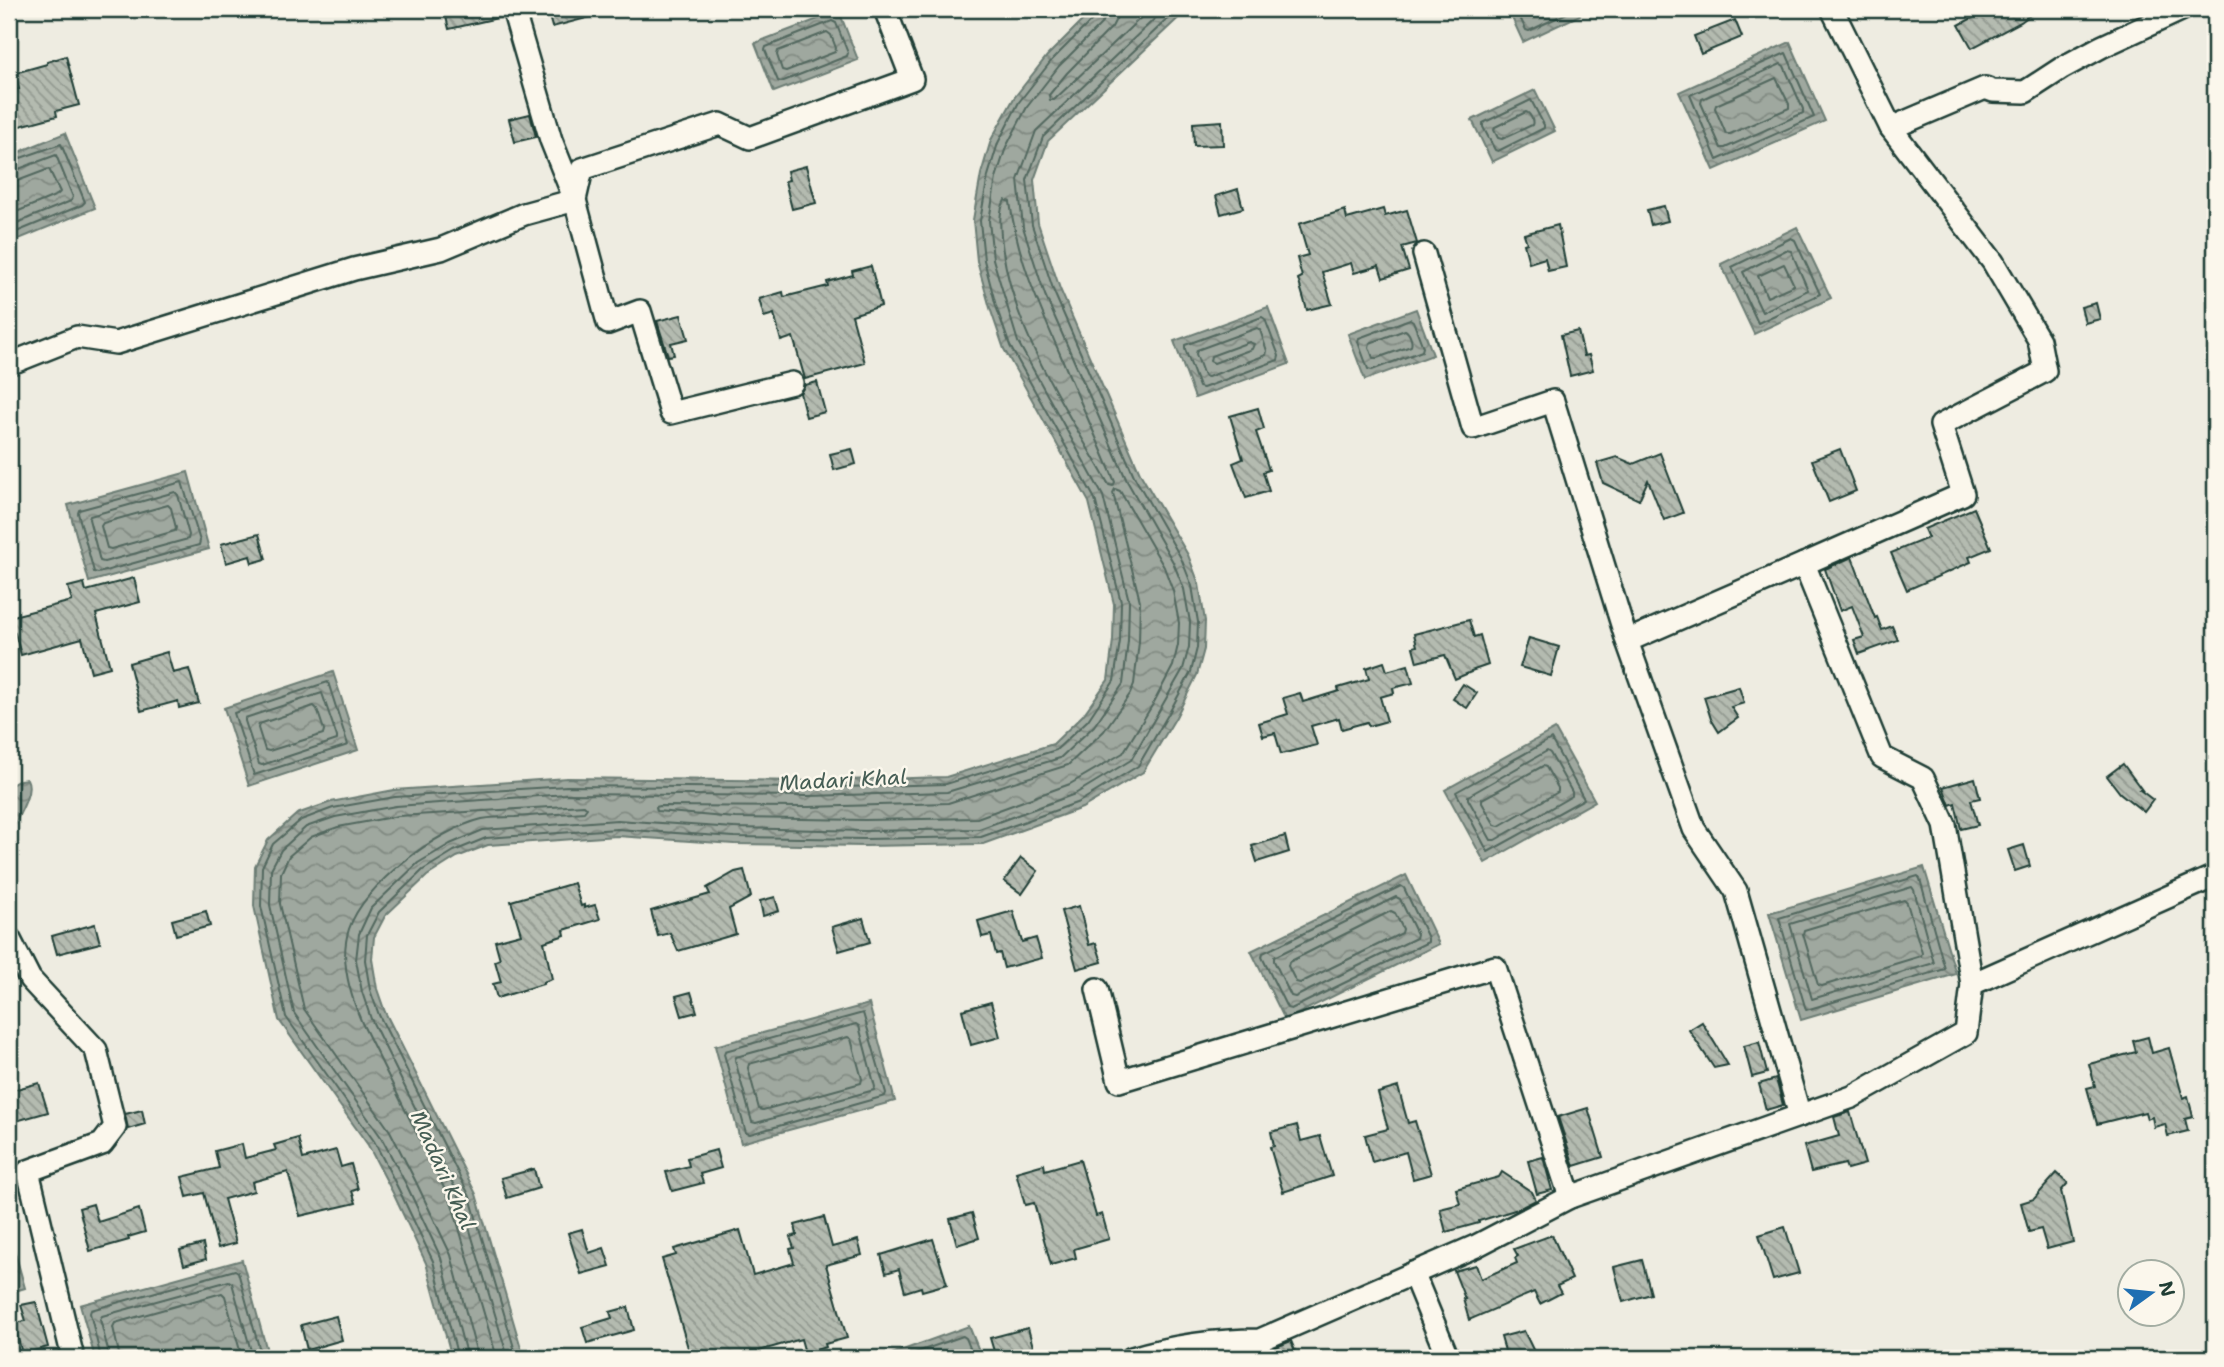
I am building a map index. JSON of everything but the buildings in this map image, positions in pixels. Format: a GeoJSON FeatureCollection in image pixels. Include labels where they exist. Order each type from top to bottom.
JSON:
{"type":"FeatureCollection","features":[{"type":"Feature","properties":{"kind":"street"},"geometry":{"type":"LineString","coordinates":[[513,9],[551,140],[575,200],[608,323],[640,311],[671,413],[792,383]]}},
{"type":"Feature","properties":{"kind":"street"},"geometry":{"type":"LineString","coordinates":[[575,200],[582,169],[720,124],[750,138],[912,79],[885,9]]}},
{"type":"Feature","properties":{"kind":"street"},"geometry":{"type":"LineString","coordinates":[[1626,640],[1963,494],[1941,425],[2045,371],[2039,340],[1993,262],[1891,128],[1832,9]]}},
{"type":"Feature","properties":{"kind":"street"},"geometry":{"type":"LineString","coordinates":[[1891,128],[1985,88],[1993,91],[2025,92],[2101,47],[2183,9]]}},
{"type":"Feature","properties":{"kind":"street"},"geometry":{"type":"LineString","coordinates":[[9,365],[77,337],[116,343],[354,269],[441,249],[524,214],[575,200]]}},
{"type":"Feature","properties":{"kind":"street"},"geometry":{"type":"LineString","coordinates":[[1424,254],[1473,428],[1553,401],[1626,640],[1694,829],[1736,891],[1800,1116]]}},
{"type":"Feature","properties":{"kind":"street"},"geometry":{"type":"LineString","coordinates":[[1132,1358],[1156,1351],[1237,1340],[1260,1340],[1476,1246],[1570,1197],[1852,1097],[1966,1033],[1972,984],[1945,825],[1923,778],[1882,757],[1804,564]]}},
{"type":"Feature","properties":{"kind":"street"},"geometry":{"type":"LineString","coordinates":[[1972,984],[2215,876]]}},
{"type":"Feature","properties":{"kind":"street"},"geometry":{"type":"LineString","coordinates":[[9,938],[30,979],[96,1050],[115,1127],[102,1144],[18,1174],[73,1358]]}},
{"type":"Feature","properties":{"kind":"street"},"geometry":{"type":"LineString","coordinates":[[1097,989],[1119,1081],[1495,967],[1570,1197]]}},
{"type":"Feature","properties":{"kind":"street"},"geometry":{"type":"LineString","coordinates":[[1413,1273],[1448,1358]]}},
{"type":"Feature","properties":{"kind":"water","name":"Madari Khal"},"geometry":{"type":"Polygon","coordinates":[[[1094,9],[1188,9],[1048,141],[1034,180],[1038,223],[1060,289],[1141,475],[1188,555],[1199,584],[1205,621],[1204,649],[1197,675],[1143,772],[1082,808],[983,844],[734,844],[617,836],[488,845],[457,857],[427,876],[385,916],[374,937],[372,959],[377,989],[385,1012],[476,1194],[524,1358],[452,1358],[426,1263],[393,1193],[368,1145],[279,1020],[254,906],[255,866],[268,840],[297,814],[331,802],[394,790],[567,778],[809,781],[946,777],[1053,744],[1083,715],[1108,680],[1114,604],[1089,502],[1004,349],[977,261],[973,220],[981,174],[991,140],[1014,98],[1047,56],[1094,9]]]}},
{"type":"Feature","properties":{"kind":"water"},"geometry":{"type":"Polygon","coordinates":[[[1508,9],[1577,9],[1580,15],[1523,42],[1508,9]]]}},
{"type":"Feature","properties":{"kind":"water"},"geometry":{"type":"Polygon","coordinates":[[[839,11],[858,60],[774,92],[755,43],[839,11]]]}},
{"type":"Feature","properties":{"kind":"water"},"geometry":{"type":"Polygon","coordinates":[[[1790,42],[1825,121],[1714,170],[1679,92],[1790,42]]]}},
{"type":"Feature","properties":{"kind":"water"},"geometry":{"type":"Polygon","coordinates":[[[1535,90],[1555,131],[1492,162],[1472,120],[1535,90]]]}},
{"type":"Feature","properties":{"kind":"water"},"geometry":{"type":"Polygon","coordinates":[[[65,133],[95,208],[9,243],[9,156],[65,133]]]}},
{"type":"Feature","properties":{"kind":"water"},"geometry":{"type":"Polygon","coordinates":[[[1797,227],[1831,298],[1754,334],[1721,264],[1797,227]]]}},
{"type":"Feature","properties":{"kind":"water"},"geometry":{"type":"Polygon","coordinates":[[[1268,307],[1289,364],[1195,398],[1174,341],[1268,307]]]}},
{"type":"Feature","properties":{"kind":"water"},"geometry":{"type":"Polygon","coordinates":[[[1416,309],[1433,355],[1365,380],[1348,334],[1416,309]]]}},
{"type":"Feature","properties":{"kind":"water"},"geometry":{"type":"Polygon","coordinates":[[[188,472],[209,549],[89,582],[68,505],[188,472]]]}},
{"type":"Feature","properties":{"kind":"water"},"geometry":{"type":"Polygon","coordinates":[[[333,672],[358,750],[249,786],[224,708],[333,672]]]}},
{"type":"Feature","properties":{"kind":"water"},"geometry":{"type":"Polygon","coordinates":[[[1555,729],[1595,801],[1485,863],[1445,790],[1555,729]]]}},
{"type":"Feature","properties":{"kind":"water"},"geometry":{"type":"Polygon","coordinates":[[[27,779],[29,785],[26,799],[9,835],[9,786],[27,779]]]}},
{"type":"Feature","properties":{"kind":"water"},"geometry":{"type":"Polygon","coordinates":[[[1924,867],[1956,974],[1801,1020],[1769,913],[1924,867]]]}},
{"type":"Feature","properties":{"kind":"water"},"geometry":{"type":"Polygon","coordinates":[[[1406,875],[1439,944],[1285,1020],[1251,951],[1406,875]]]}},
{"type":"Feature","properties":{"kind":"water"},"geometry":{"type":"Polygon","coordinates":[[[869,1004],[895,1101],[741,1143],[715,1046],[869,1004]]]}},
{"type":"Feature","properties":{"kind":"water"},"geometry":{"type":"Polygon","coordinates":[[[9,1231],[25,1288],[9,1293],[9,1231]]]}},
{"type":"Feature","properties":{"kind":"water"},"geometry":{"type":"Polygon","coordinates":[[[242,1260],[269,1358],[95,1358],[80,1305],[242,1260]]]}},
{"type":"Feature","properties":{"kind":"water"},"geometry":{"type":"Polygon","coordinates":[[[969,1326],[982,1358],[886,1356],[969,1326]]]}}]}
